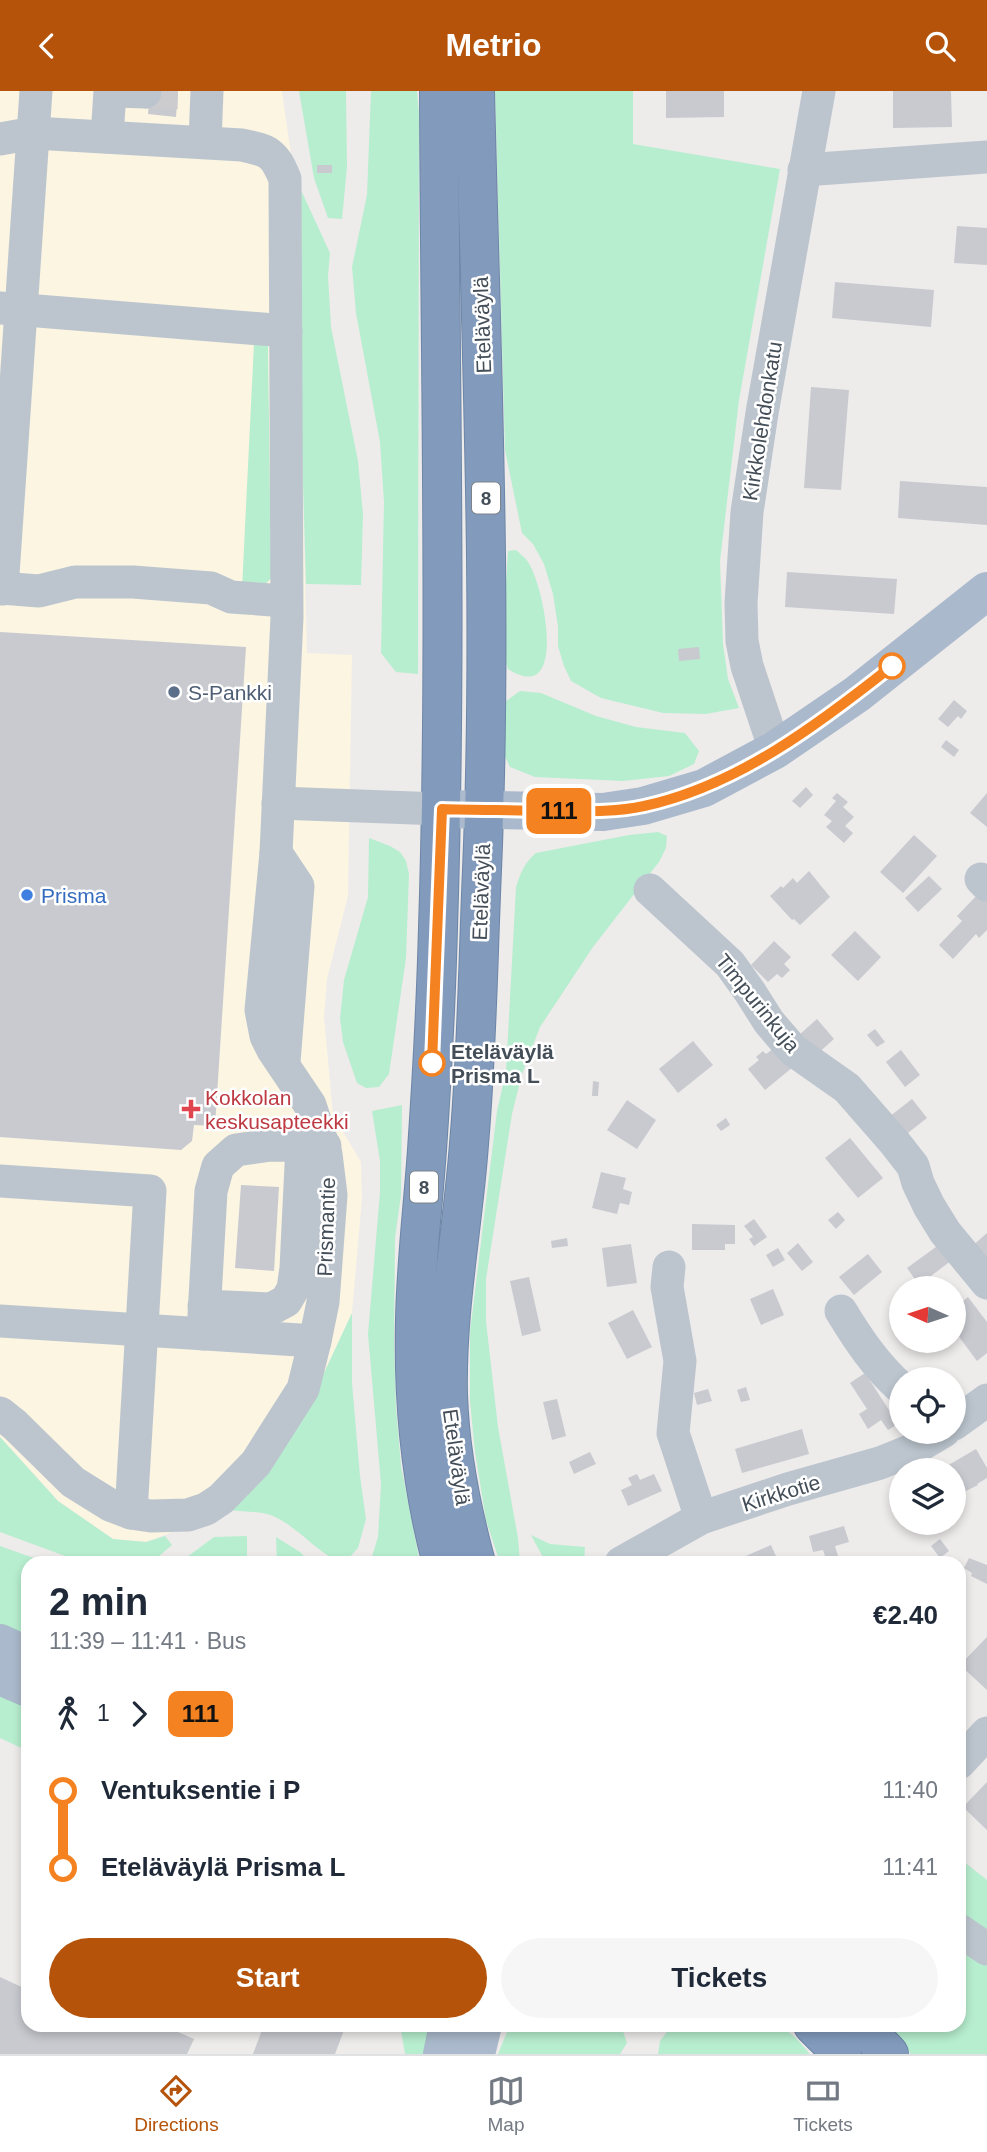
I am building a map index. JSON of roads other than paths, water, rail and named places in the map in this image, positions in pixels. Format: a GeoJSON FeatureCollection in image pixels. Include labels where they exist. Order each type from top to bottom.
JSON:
{"type":"FeatureCollection","features":[{"type":"Feature","properties":{"kind":"highway","name":"Eteläväylä"},"geometry":{"type":"LineString","coordinates":[[439,91],[442,809],[431,1076],[416,1279],[415,1372],[422,1459],[440,1556]]}},
{"type":"Feature","properties":{"kind":"highway","name":"Eteläväylä"},"geometry":{"type":"LineString","coordinates":[[474,1556],[456,1471],[449,1395],[456,1258],[474,1088],[483,810],[486,525],[475,91]]}},
{"type":"Feature","properties":{"kind":"highway"},"geometry":{"type":"LineString","coordinates":[[820,2032],[842,2054]]}},
{"type":"Feature","properties":{"kind":"highway"},"geometry":{"type":"LineString","coordinates":[[869,2032],[889,2054]]}},
{"type":"Feature","properties":{"kind":"main road"},"geometry":{"type":"LineString","coordinates":[[442,809],[603,812],[643,806],[704,788],[775,750],[857,694],[987,591]]}},
{"type":"Feature","properties":{"kind":"main road"},"geometry":{"type":"LineString","coordinates":[[0,1643],[21,1652]]}},
{"type":"Feature","properties":{"kind":"main road"},"geometry":{"type":"LineString","coordinates":[[0,1675],[21,1685]]}},
{"type":"Feature","properties":{"kind":"main road"},"geometry":{"type":"LineString","coordinates":[[442,2054],[474,2032]]}},
{"type":"Feature","properties":{"kind":"street"},"geometry":{"type":"LineString","coordinates":[[36,91],[34,133],[11,308],[1,589],[39,591],[75,582],[133,582],[211,588],[231,597],[286,601]]}},
{"type":"Feature","properties":{"kind":"street"},"geometry":{"type":"LineString","coordinates":[[107,137],[110,91]]}},
{"type":"Feature","properties":{"kind":"street","name":"Kirkkolehdonkatu"},"geometry":{"type":"LineString","coordinates":[[775,750],[747,666],[742,641],[741,603],[749,500],[819,91]]}},
{"type":"Feature","properties":{"kind":"street"},"geometry":{"type":"LineString","coordinates":[[199,93],[205,142]]}},
{"type":"Feature","properties":{"kind":"street","name":"Prismantie"},"geometry":{"type":"LineString","coordinates":[[0,139],[34,133],[242,145],[269,151],[278,162],[285,179],[286,601],[276,853],[261,1010],[266,1036],[310,1105],[313,1146],[331,1195],[323,1302],[303,1389],[256,1464],[230,1491],[206,1509],[188,1515],[167,1517],[131,1513],[110,1505],[73,1482],[0,1413]]}},
{"type":"Feature","properties":{"kind":"street"},"geometry":{"type":"LineString","coordinates":[[804,170],[987,157]]}},
{"type":"Feature","properties":{"kind":"street"},"geometry":{"type":"LineString","coordinates":[[11,308],[286,331]]}},
{"type":"Feature","properties":{"kind":"street"},"geometry":{"type":"LineString","coordinates":[[278,803],[442,809]]}},
{"type":"Feature","properties":{"kind":"street","name":"Timpurinkuja"},"geometry":{"type":"LineString","coordinates":[[650,890],[730,964],[769,1022],[793,1050],[847,1088],[895,1143],[914,1166],[918,1183],[945,1232],[987,1283]]}},
{"type":"Feature","properties":{"kind":"street"},"geometry":{"type":"LineString","coordinates":[[0,1321],[141,1330],[271,1310],[286,1301],[293,1289],[313,1146],[271,1145],[236,1150],[218,1166],[211,1191],[204,1320]]}},
{"type":"Feature","properties":{"kind":"street"},"geometry":{"type":"LineString","coordinates":[[0,1181],[150,1191],[131,1513]]}},
{"type":"Feature","properties":{"kind":"street"},"geometry":{"type":"LineString","coordinates":[[669,1267],[667,1287],[680,1361],[673,1433],[701,1518]]}},
{"type":"Feature","properties":{"kind":"street"},"geometry":{"type":"LineString","coordinates":[[841,1311],[889,1377]]}},
{"type":"Feature","properties":{"kind":"street"},"geometry":{"type":"LineString","coordinates":[[204,1320],[315,1341]]}},
{"type":"Feature","properties":{"kind":"street","name":"Kirkkotie"},"geometry":{"type":"LineString","coordinates":[[966,1415],[987,1400]]}},
{"type":"Feature","properties":{"kind":"street","name":"Kirkkotie"},"geometry":{"type":"LineString","coordinates":[[633,1556],[701,1518],[788,1489],[880,1463],[922,1444]]}},
{"type":"Feature","properties":{"kind":"street"},"geometry":{"type":"LineString","coordinates":[[966,1756],[987,1733]]}},
{"type":"Feature","properties":{"kind":"street"},"geometry":{"type":"LineString","coordinates":[[966,1935],[987,1949]]}},
{"type":"Feature","properties":{"kind":"tunnel"},"geometry":{"type":"LineString","coordinates":[[145,92],[183,93]]}},
{"type":"Feature","properties":{"kind":"place","name":"S-Pankki"},"geometry":{"type":"Point","coordinates":[174,692]}},
{"type":"Feature","properties":{"kind":"place","name":"Prisma"},"geometry":{"type":"Point","coordinates":[27,895]}},
{"type":"Feature","properties":{"kind":"place","name":"Eteläväylä Prisma L"},"geometry":{"type":"Point","coordinates":[432,1063]}},
{"type":"Feature","properties":{"kind":"place","name":"Kokkolan keskusapteekki"},"geometry":{"type":"Point","coordinates":[191,1109]}}]}
